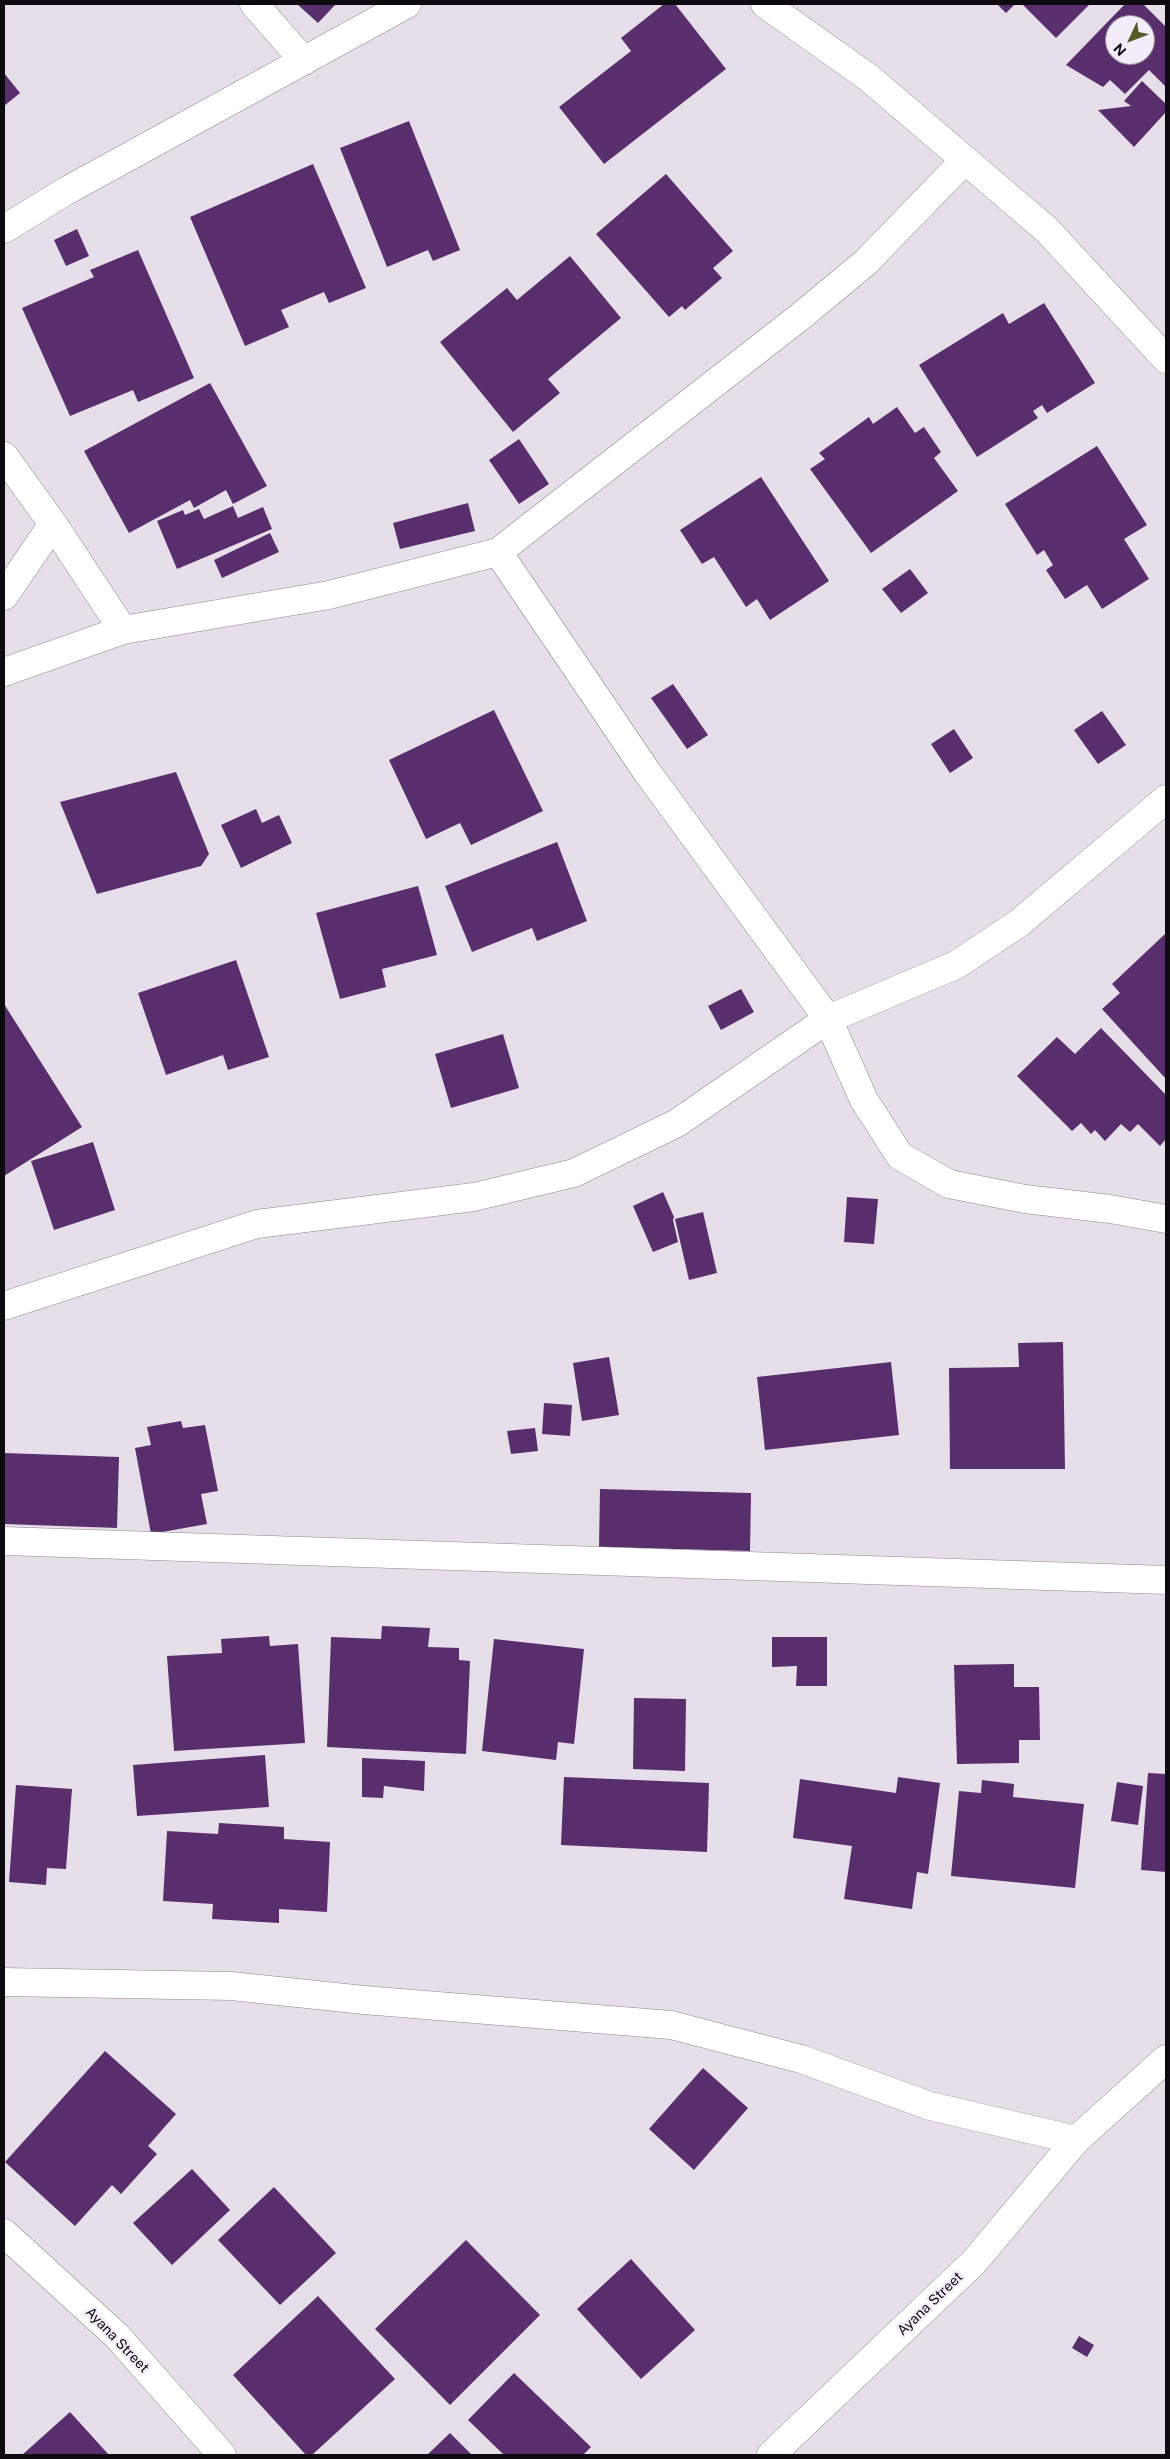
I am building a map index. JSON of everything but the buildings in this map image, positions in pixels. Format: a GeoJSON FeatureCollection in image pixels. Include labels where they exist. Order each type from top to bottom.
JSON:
{"type":"FeatureCollection","features":[{"type":"Feature","properties":{"kind":"street"},"geometry":{"type":"LineString","coordinates":[[254,4],[304,61]]}},
{"type":"Feature","properties":{"kind":"street"},"geometry":{"type":"LineString","coordinates":[[4,229],[66,191],[407,4]]}},
{"type":"Feature","properties":{"kind":"street"},"geometry":{"type":"LineString","coordinates":[[764,4],[869,78],[1047,230],[1166,359]]}},
{"type":"Feature","properties":{"kind":"street"},"geometry":{"type":"LineString","coordinates":[[4,672],[123,630],[329,595],[498,552],[858,268],[964,160]]}},
{"type":"Feature","properties":{"kind":"street"},"geometry":{"type":"LineString","coordinates":[[4,456],[53,524],[123,630]]}},
{"type":"Feature","properties":{"kind":"street"},"geometry":{"type":"LineString","coordinates":[[4,596],[53,524]]}},
{"type":"Feature","properties":{"kind":"street"},"geometry":{"type":"LineString","coordinates":[[498,552],[647,772],[828,1019],[864,1100],[900,1156],[949,1184],[1025,1199],[1110,1209],[1166,1219]]}},
{"type":"Feature","properties":{"kind":"street"},"geometry":{"type":"LineString","coordinates":[[4,1306],[257,1224],[474,1197],[574,1173],[677,1123],[828,1019],[956,965],[1019,923],[1166,799]]}},
{"type":"Feature","properties":{"kind":"street"},"geometry":{"type":"LineString","coordinates":[[4,1541],[1166,1580]]}},
{"type":"Feature","properties":{"kind":"street"},"geometry":{"type":"LineString","coordinates":[[4,1982],[231,1986],[364,2000],[671,2025],[801,2059],[930,2106],[1076,2140]]}},
{"type":"Feature","properties":{"kind":"street","name":"Ayana Street"},"geometry":{"type":"LineString","coordinates":[[771,2455],[974,2262],[1076,2140],[1166,2059]]}},
{"type":"Feature","properties":{"kind":"street","name":"Ayana Street"},"geometry":{"type":"LineString","coordinates":[[4,2233],[117,2336],[222,2455]]}}]}
